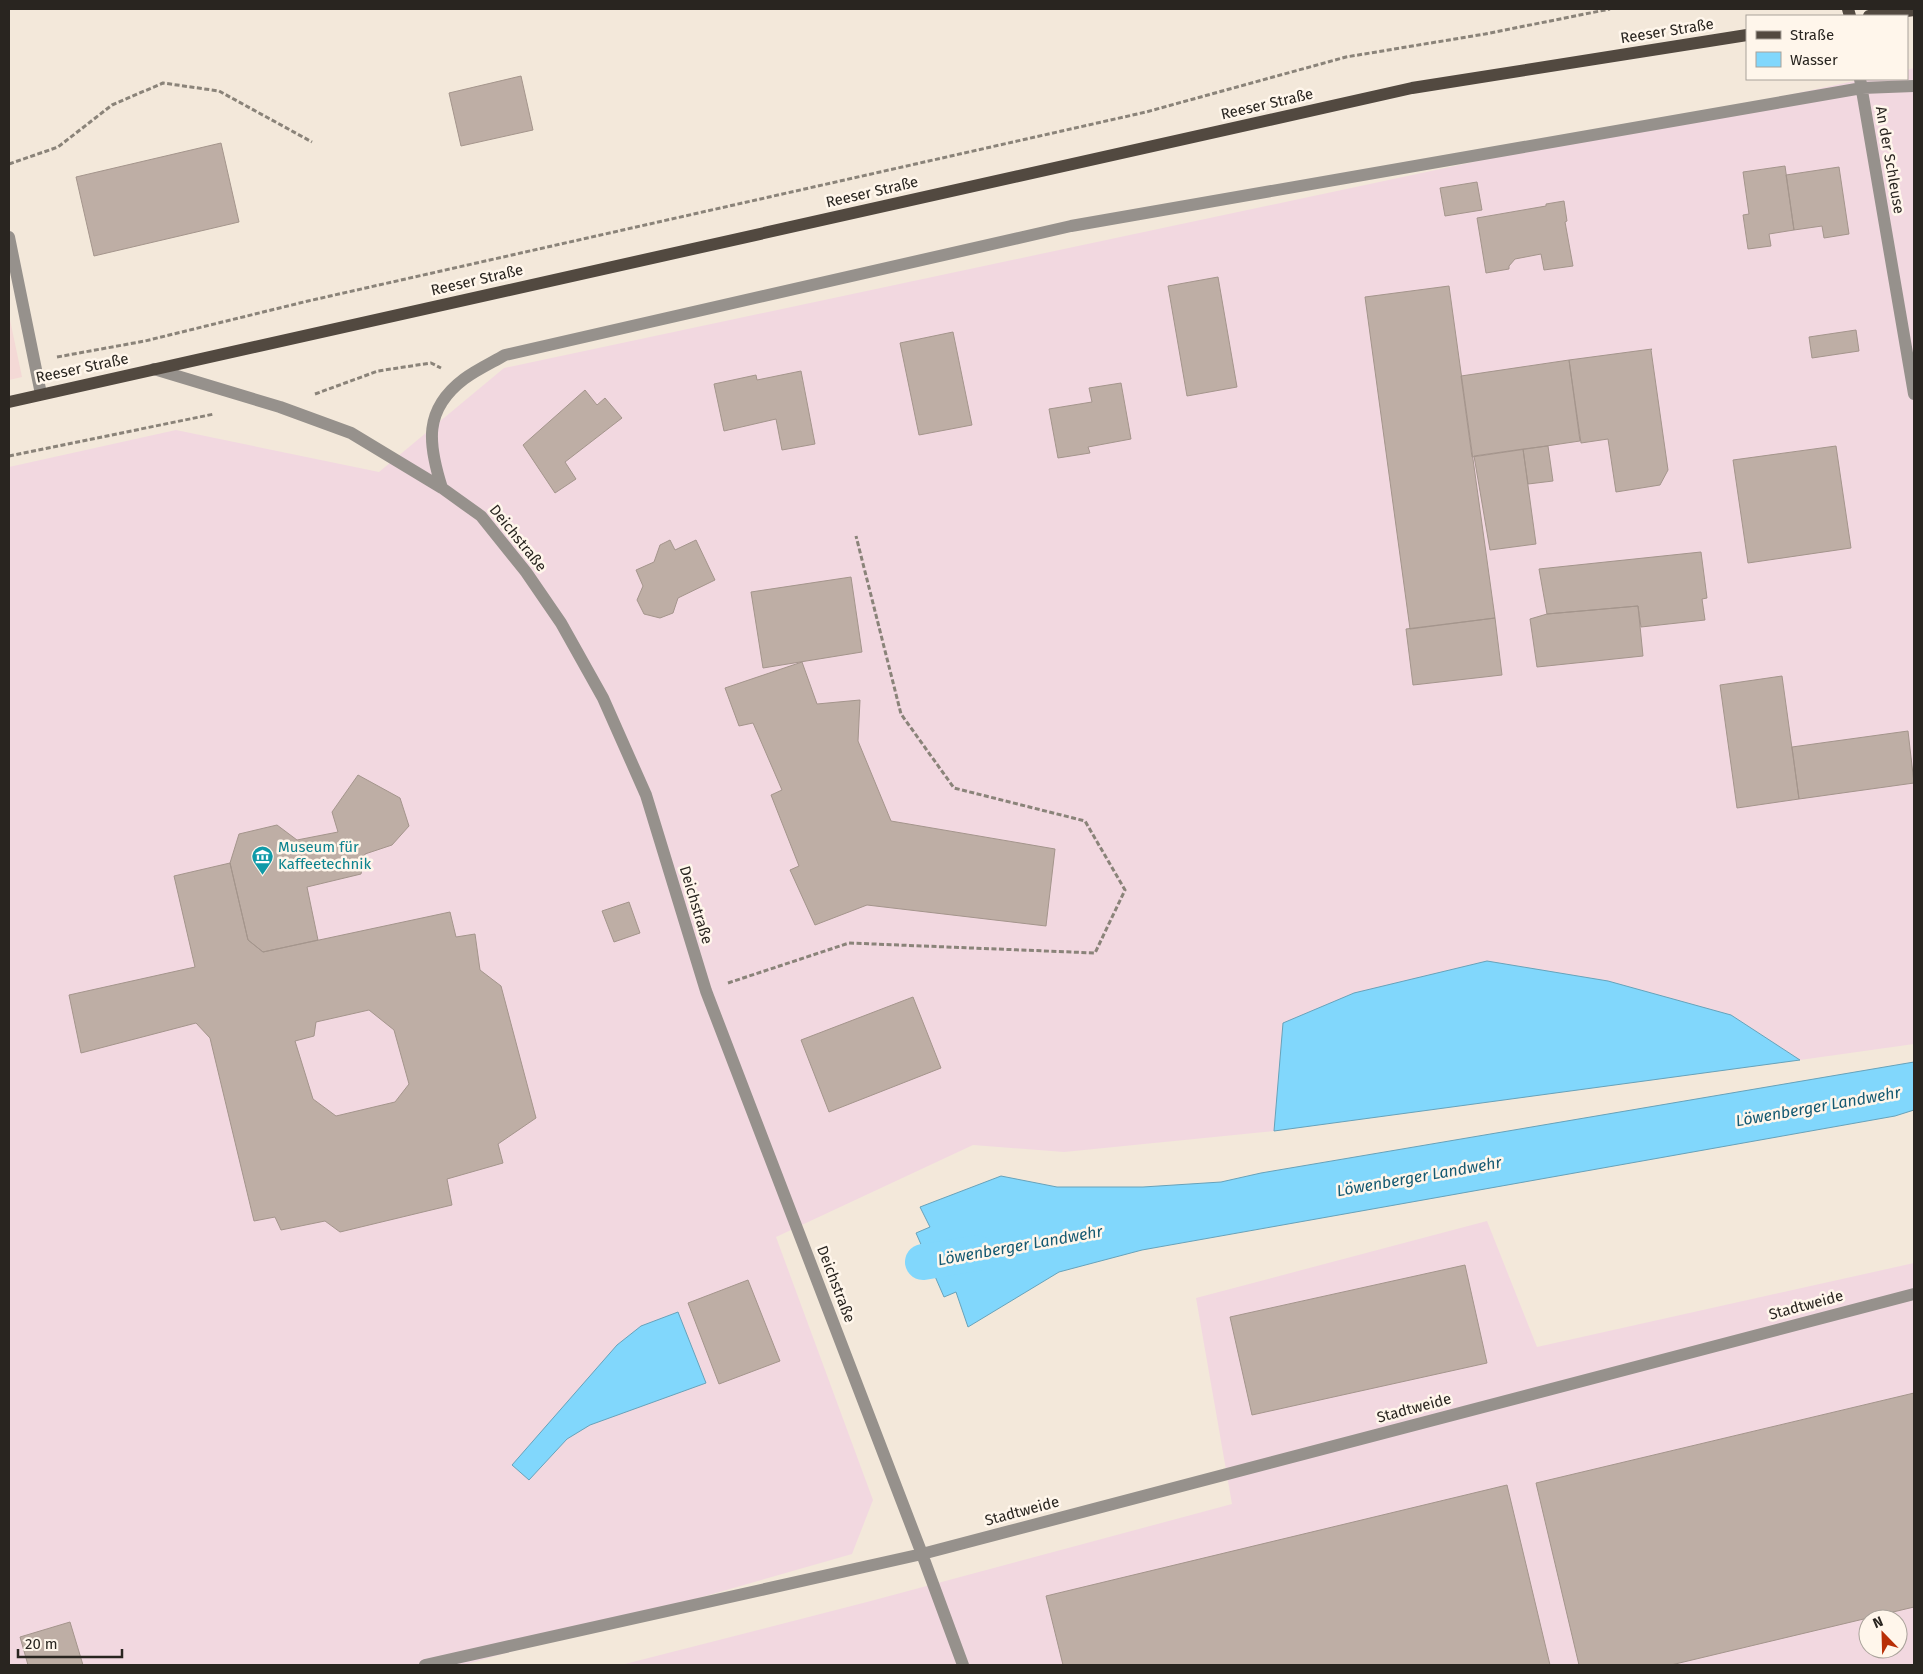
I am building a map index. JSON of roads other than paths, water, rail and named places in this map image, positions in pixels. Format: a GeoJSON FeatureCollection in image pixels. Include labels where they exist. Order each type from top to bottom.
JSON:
{"type":"FeatureCollection","features":[{"type":"Feature","properties":{"kind":"main road"},"geometry":{"type":"LineString","coordinates":[[1876,15],[1914,10]]}},
{"type":"Feature","properties":{"kind":"main road","name":"Reeser Straße"},"geometry":{"type":"LineString","coordinates":[[9,402],[1412,88],[1746,35]]}},
{"type":"Feature","properties":{"kind":"street"},"geometry":{"type":"LineString","coordinates":[[442,488],[434,462],[430,438],[433,420],[443,400],[464,379],[505,356],[1071,226],[1861,83],[1914,86]]}},
{"type":"Feature","properties":{"kind":"street","name":"An der Schleuse"},"geometry":{"type":"LineString","coordinates":[[1861,83],[1914,394]]}},
{"type":"Feature","properties":{"kind":"street"},"geometry":{"type":"LineString","coordinates":[[9,237],[41,394]]}},
{"type":"Feature","properties":{"kind":"street","name":"Deichstraße"},"geometry":{"type":"LineString","coordinates":[[154,369],[280,407],[351,433],[442,488],[481,516],[526,572],[561,623],[604,698],[646,795],[706,991],[963,1665]]}},
{"type":"Feature","properties":{"kind":"street","name":"Stadtweide"},"geometry":{"type":"LineString","coordinates":[[425,1665],[922,1554],[1914,1294]]}},
{"type":"Feature","properties":{"kind":"water"},"geometry":{"type":"Polygon","coordinates":[[[1487,961],[1608,981],[1731,1015],[1800,1060],[1274,1131],[1283,1023],[1354,993],[1487,961]]]}},
{"type":"Feature","properties":{"kind":"water"},"geometry":{"type":"Polygon","coordinates":[[[1914,1062],[1914,1110],[1895,1116],[1142,1250],[1059,1272],[968,1327],[956,1292],[944,1297],[916,1233],[930,1227],[920,1207],[1001,1176],[1057,1187],[1143,1187],[1221,1182],[1261,1173],[1914,1062]]]}},
{"type":"Feature","properties":{"kind":"water"},"geometry":{"type":"Polygon","coordinates":[[[678,1312],[706,1383],[590,1425],[567,1439],[529,1480],[512,1465],[617,1345],[641,1326],[678,1312]]]}},
{"type":"Feature","properties":{"kind":"waterway","name":"Löwenberger Landwehr"},"geometry":{"type":"LineString","coordinates":[[923,1262],[977,1253]]}},
{"type":"Feature","properties":{"kind":"place","name":"Museum für Kaffeetechnik"},"geometry":{"type":"Point","coordinates":[262,875]}}]}
